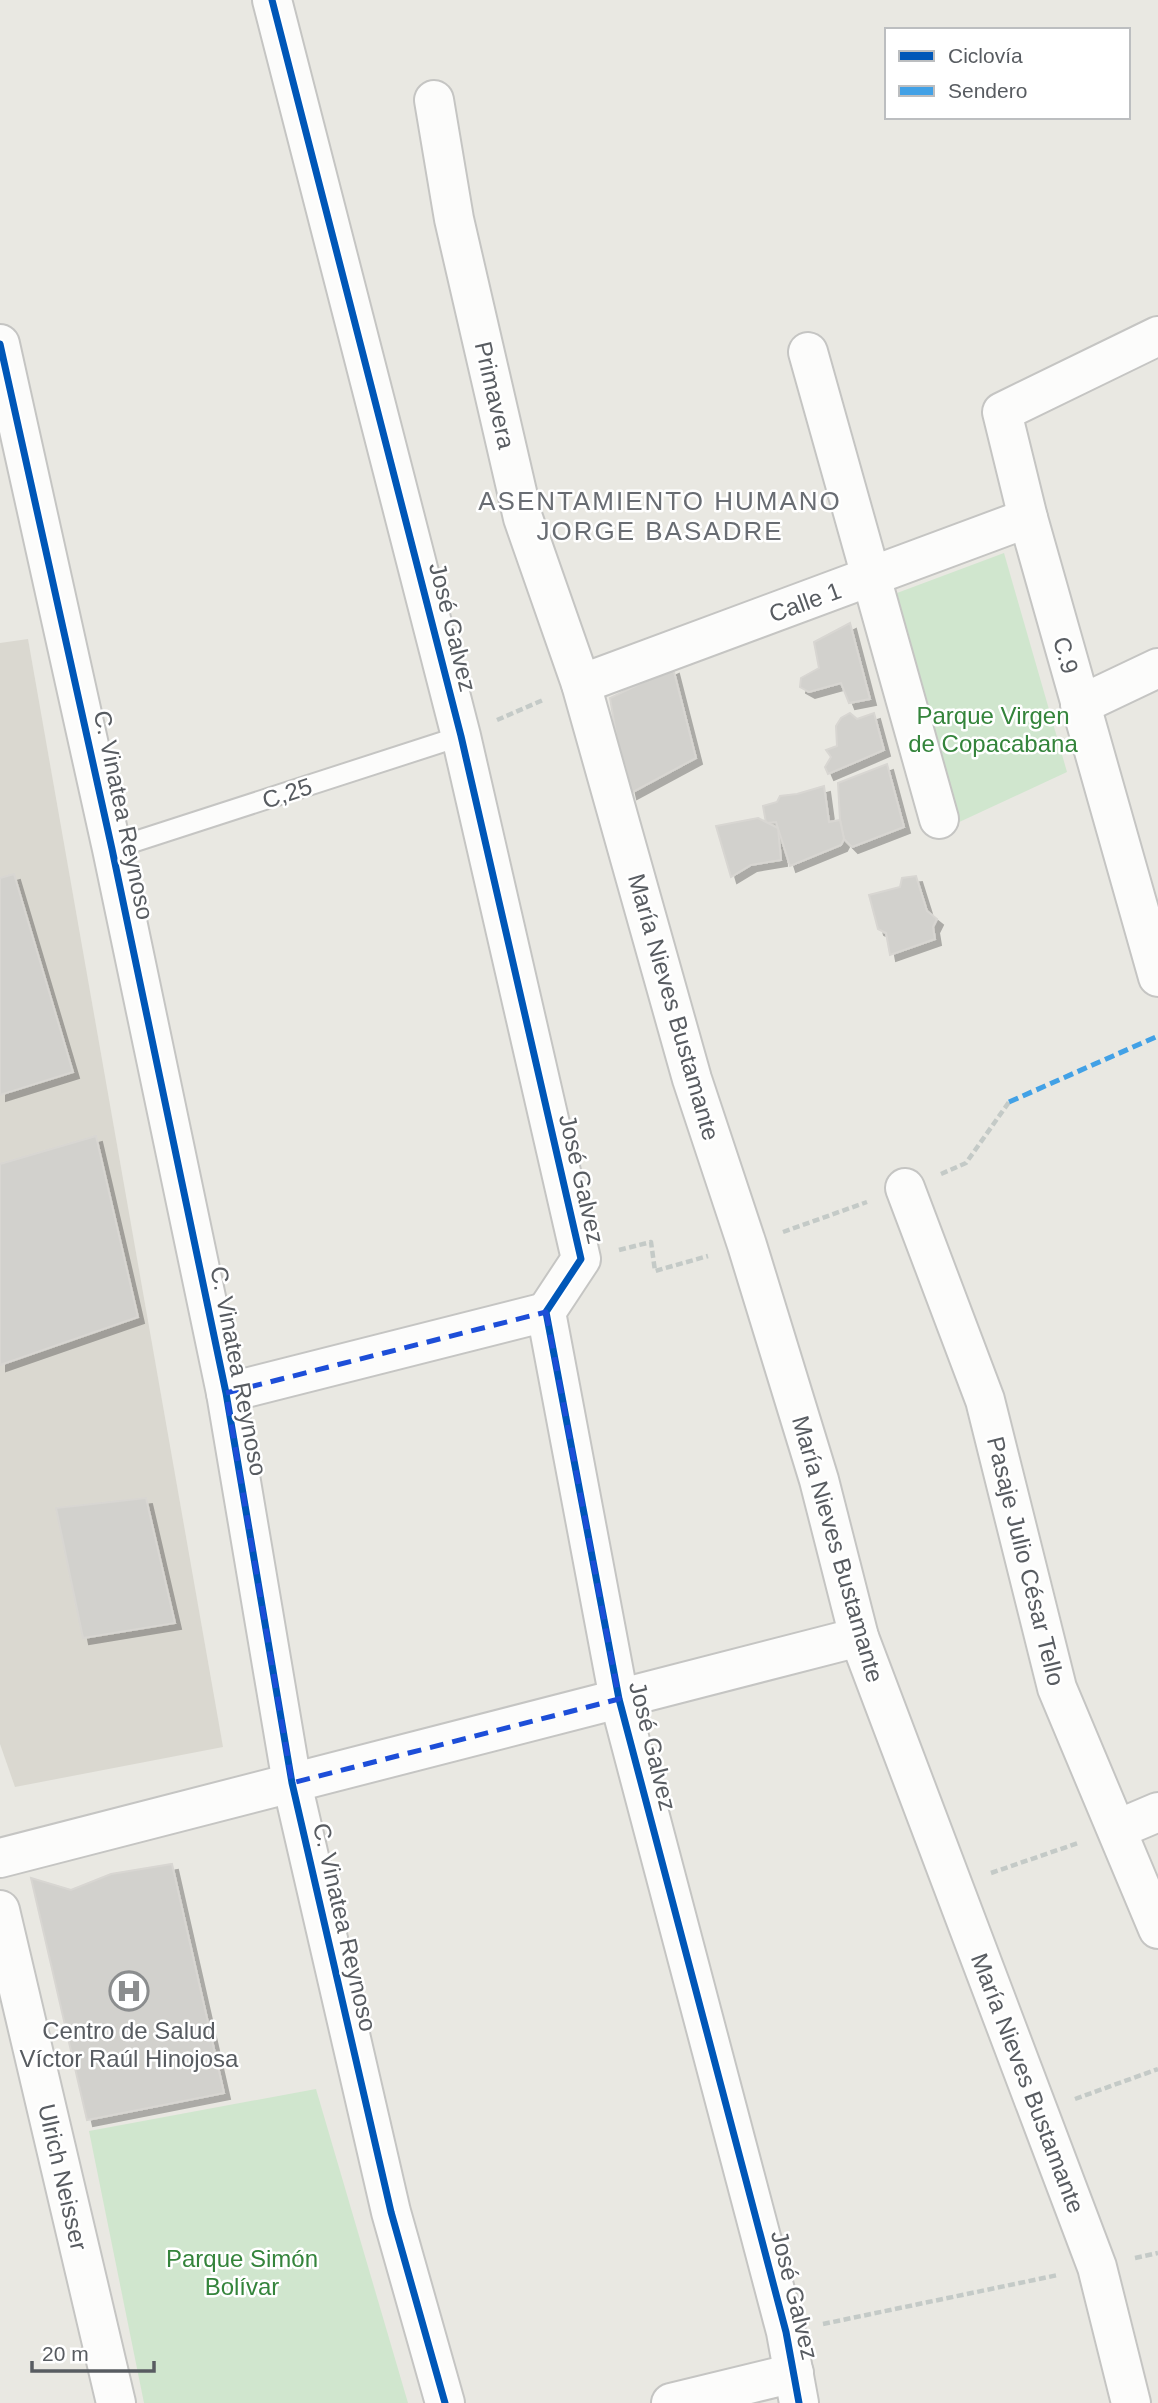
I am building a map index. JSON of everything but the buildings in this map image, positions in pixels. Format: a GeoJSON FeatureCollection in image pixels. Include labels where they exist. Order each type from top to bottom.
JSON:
{"type":"FeatureCollection","features":[{"type":"Feature","properties":{"kind":"street","name":"José Galvez"},"geometry":{"type":"LineString","coordinates":[[272,0],[461,736],[581,1259],[546,1312],[619,1699],[786,2332],[797,2388]]}},
{"type":"Feature","properties":{"kind":"street","name":"Primavera"},"geometry":{"type":"LineString","coordinates":[[434,100],[454,219],[523,518],[581,684]]}},
{"type":"Feature","properties":{"kind":"street","name":"C.9"},"geometry":{"type":"LineString","coordinates":[[1158,335],[1002,412],[1028,518],[1158,977]]}},
{"type":"Feature","properties":{"kind":"street","name":"C. Vinatea Reynoso"},"geometry":{"type":"LineString","coordinates":[[0,344],[112,849],[226,1393],[292,1783],[391,2212],[445,2403]]}},
{"type":"Feature","properties":{"kind":"street"},"geometry":{"type":"LineString","coordinates":[[808,352],[939,819]]}},
{"type":"Feature","properties":{"kind":"street","name":"Calle 1"},"geometry":{"type":"LineString","coordinates":[[581,684],[1028,518]]}},
{"type":"Feature","properties":{"kind":"street"},"geometry":{"type":"LineString","coordinates":[[1080,705],[1158,668]]}},
{"type":"Feature","properties":{"kind":"street","name":"María Nieves Bustamante"},"geometry":{"type":"LineString","coordinates":[[581,684],[692,1079],[747,1245],[819,1480],[859,1637],[1097,2267],[1131,2403]]}},
{"type":"Feature","properties":{"kind":"street","name":"Pasaje Julio César Tello"},"geometry":{"type":"LineString","coordinates":[[905,1188],[985,1400],[1057,1688],[1158,1929]]}},
{"type":"Feature","properties":{"kind":"street"},"geometry":{"type":"LineString","coordinates":[[226,1393],[546,1312]]}},
{"type":"Feature","properties":{"kind":"street"},"geometry":{"type":"LineString","coordinates":[[0,1858],[859,1637]]}},
{"type":"Feature","properties":{"kind":"street"},"geometry":{"type":"LineString","coordinates":[[1118,1829],[1158,1812]]}},
{"type":"Feature","properties":{"kind":"street","name":"Ulrich Neisser"},"geometry":{"type":"LineString","coordinates":[[0,1910],[116,2403]]}},
{"type":"Feature","properties":{"kind":"street"},"geometry":{"type":"LineString","coordinates":[[671,2403],[797,2388]]}},
{"type":"Feature","properties":{"kind":"lane","name":"C,25"},"geometry":{"type":"LineString","coordinates":[[112,849],[461,736]]}},
{"type":"Feature","properties":{"kind":"path"},"geometry":{"type":"LineString","coordinates":[[461,736],[581,684]]}},
{"type":"Feature","properties":{"kind":"path"},"geometry":{"type":"LineString","coordinates":[[581,1259],[651,1242],[655,1271],[747,1245],[905,1188],[967,1163],[1009,1102]]}},
{"type":"Feature","properties":{"kind":"path"},"geometry":{"type":"LineString","coordinates":[[953,1885],[1118,1829]]}},
{"type":"Feature","properties":{"kind":"path"},"geometry":{"type":"LineString","coordinates":[[1038,2112],[1158,2069]]}},
{"type":"Feature","properties":{"kind":"path"},"geometry":{"type":"LineString","coordinates":[[786,2332],[1097,2267]]}},
{"type":"Feature","properties":{"kind":"highlighted area"},"geometry":{"type":"Polygon","coordinates":[[[546,1312],[619,1699],[292,1783],[226,1393],[546,1312]]]}},
{"type":"Feature","properties":{"kind":"shaded area"},"geometry":{"type":"Polygon","coordinates":[[[28,639],[223,1747],[15,1787],[0,1744],[0,643],[28,639]]]}},
{"type":"Feature","properties":{"kind":"green space","name":"Parque Virgen de Copacabana"},"geometry":{"type":"Polygon","coordinates":[[[1004,553],[1067,772],[955,824],[897,593],[1004,553]]]}},
{"type":"Feature","properties":{"kind":"green space","name":"Parque Simón Bolívar"},"geometry":{"type":"Polygon","coordinates":[[[316,2089],[408,2403],[144,2403],[89,2131],[316,2089]]]}},
{"type":"Feature","properties":{"kind":"marked path"},"geometry":{"type":"LineString","coordinates":[[1009,1102],[1158,1036]]}},
{"type":"Feature","properties":{"kind":"cycle path"},"geometry":{"type":"LineString","coordinates":[[272,0],[461,736],[581,1259],[546,1312],[619,1699],[786,2332],[799,2403]]}},
{"type":"Feature","properties":{"kind":"cycle path"},"geometry":{"type":"LineString","coordinates":[[0,344],[112,849],[226,1393],[292,1783],[391,2212],[445,2403]]}},
{"type":"Feature","properties":{"kind":"place","name":"Centro de Salud Víctor Raúl Hinojosa"},"geometry":{"type":"Point","coordinates":[129,1991]}},
{"type":"Feature","properties":{"kind":"district","name":"ASENTAMIENTO HUMANO JORGE BASADRE"},"geometry":{"type":"Point","coordinates":[660,516]}}]}
